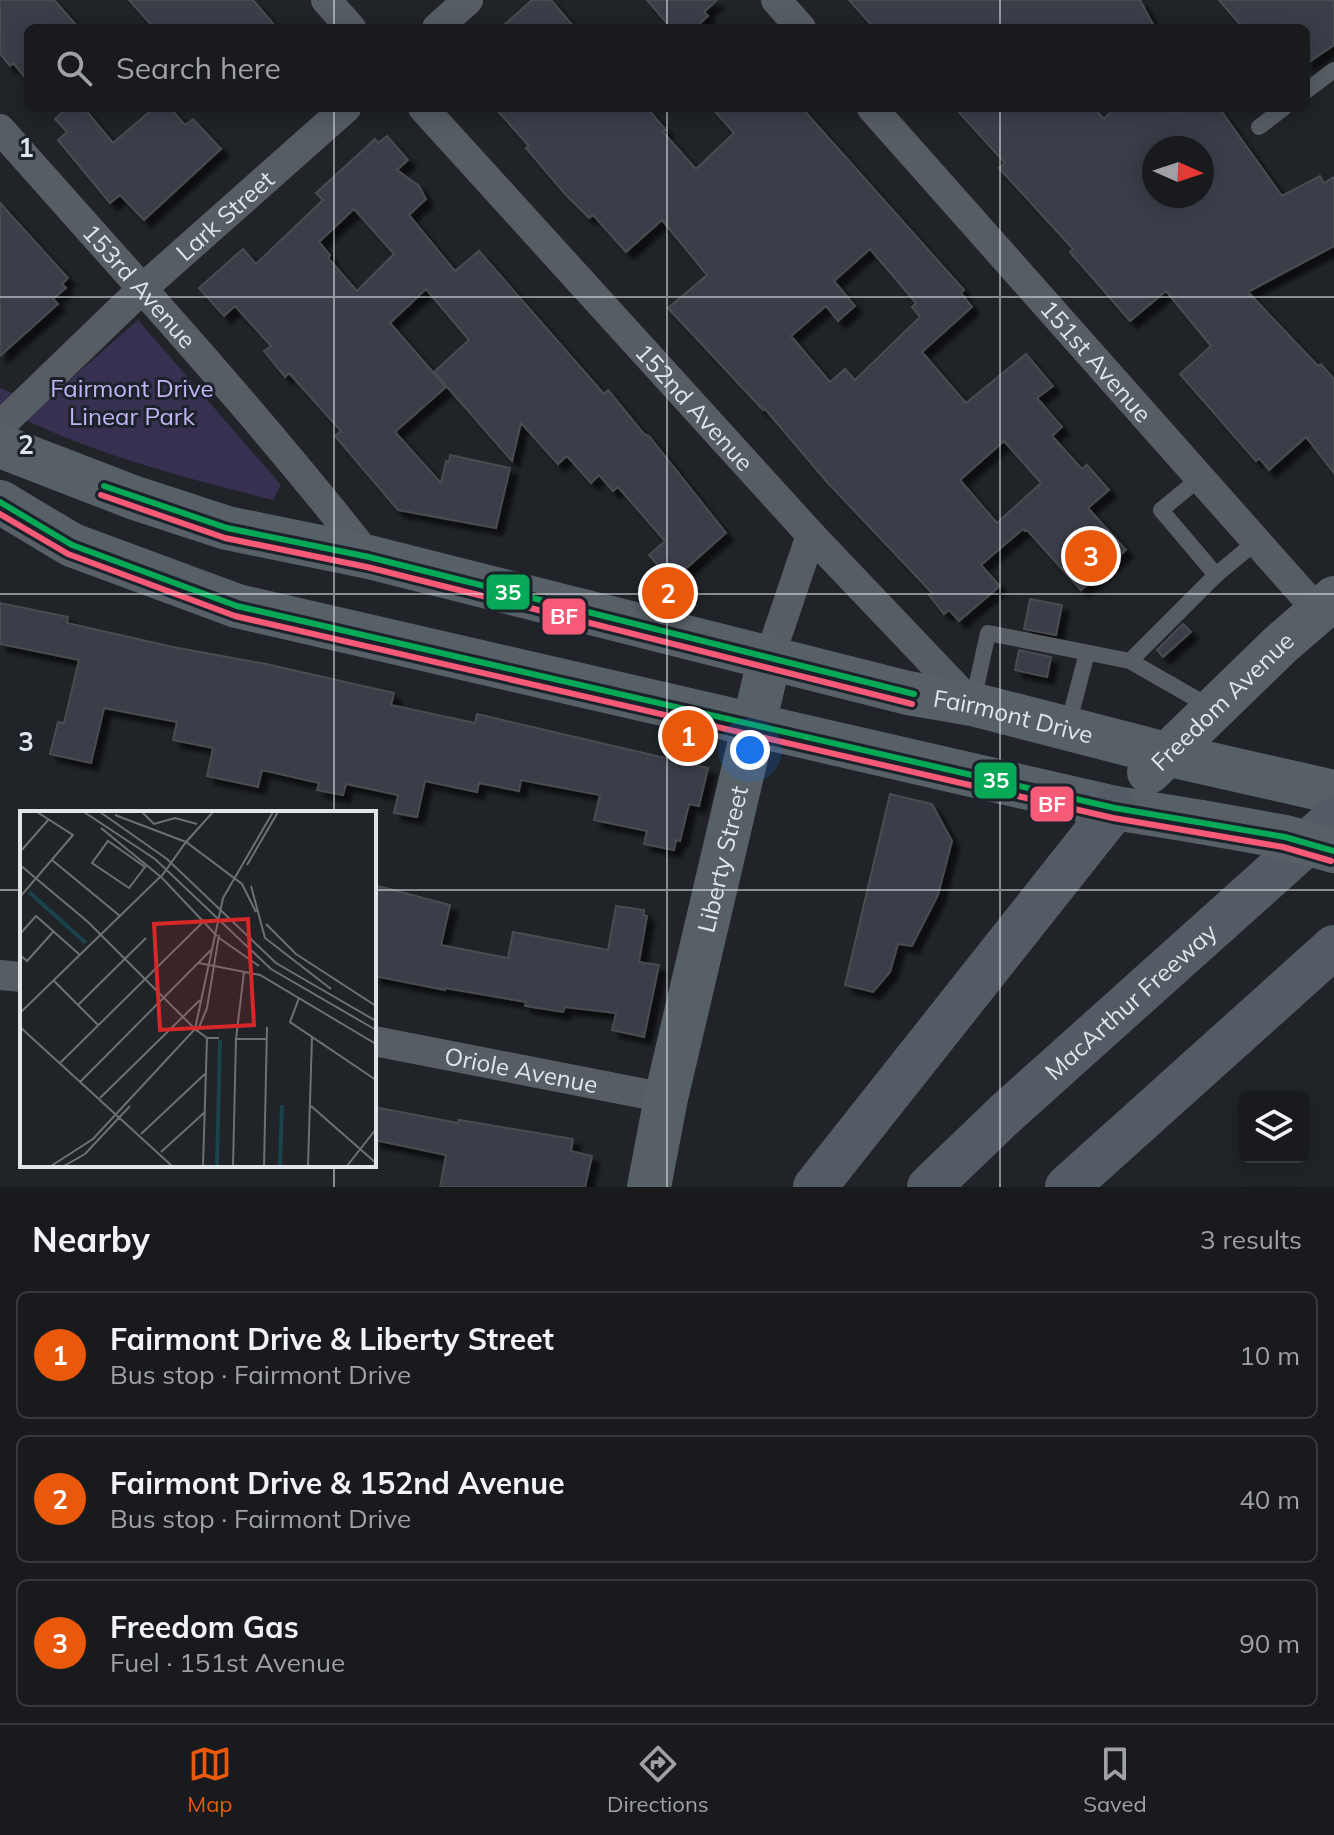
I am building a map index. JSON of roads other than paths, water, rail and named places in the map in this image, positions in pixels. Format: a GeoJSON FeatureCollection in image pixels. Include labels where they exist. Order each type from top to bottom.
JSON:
{"type":"FeatureCollection","features":[{"type":"Feature","properties":{"kind":"highway"},"geometry":{"type":"LineString","coordinates":[[815,1187],[1115,808]]}},
{"type":"Feature","properties":{"kind":"highway","name":"MacArthur Freeway"},"geometry":{"type":"LineString","coordinates":[[929,1187],[1005,1114],[1334,819]]}},
{"type":"Feature","properties":{"kind":"highway"},"geometry":{"type":"LineString","coordinates":[[1067,1187],[1334,947]]}},
{"type":"Feature","properties":{"kind":"main road","name":"Fairmont Drive"},"geometry":{"type":"LineString","coordinates":[[0,446],[135,498],[227,528],[369,557],[908,693],[972,704],[1166,754],[1334,792]]}},
{"type":"Feature","properties":{"kind":"main road"},"geometry":{"type":"LineString","coordinates":[[0,502],[72,545],[237,606],[1115,808],[1285,837],[1334,851]]}},
{"type":"Feature","properties":{"kind":"main road","name":"Freedom Avenue"},"geometry":{"type":"LineString","coordinates":[[1115,808],[1166,754],[1281,644],[1327,605]]}},
{"type":"Feature","properties":{"kind":"main road","name":"Liberty Street"},"geometry":{"type":"LineString","coordinates":[[649,1187],[666,1098],[770,656]]}},
{"type":"Feature","properties":{"kind":"street"},"geometry":{"type":"LineString","coordinates":[[326,0],[347,24]]}},
{"type":"Feature","properties":{"kind":"street"},"geometry":{"type":"LineString","coordinates":[[441,24],[468,0]]}},
{"type":"Feature","properties":{"kind":"street"},"geometry":{"type":"LineString","coordinates":[[776,0],[797,24]]}},
{"type":"Feature","properties":{"kind":"street","name":"Lark Street"},"geometry":{"type":"LineString","coordinates":[[0,426],[142,289],[341,112]]}},
{"type":"Feature","properties":{"kind":"street","name":"152nd Avenue"},"geometry":{"type":"LineString","coordinates":[[427,112],[811,535],[972,704]]}},
{"type":"Feature","properties":{"kind":"street","name":"151st Avenue"},"geometry":{"type":"LineString","coordinates":[[876,112],[1257,541],[1327,605]]}},
{"type":"Feature","properties":{"kind":"street","name":"153rd Avenue"},"geometry":{"type":"LineString","coordinates":[[0,129],[324,499],[369,557]]}},
{"type":"Feature","properties":{"kind":"street","name":"Liberty Street"},"geometry":{"type":"LineString","coordinates":[[770,656],[811,535]]}},
{"type":"Feature","properties":{"kind":"street"},"geometry":{"type":"LineString","coordinates":[[0,975],[20,977]]}},
{"type":"Feature","properties":{"kind":"street","name":"Oriole Avenue"},"geometry":{"type":"LineString","coordinates":[[376,1041],[666,1098]]}},
{"type":"Feature","properties":{"kind":"lane"},"geometry":{"type":"LineString","coordinates":[[1310,88],[1334,70]]}},
{"type":"Feature","properties":{"kind":"lane"},"geometry":{"type":"LineString","coordinates":[[1259,127],[1279,112]]}},
{"type":"Feature","properties":{"kind":"lane"},"geometry":{"type":"LineString","coordinates":[[1200,478],[1161,510],[1216,575]]}},
{"type":"Feature","properties":{"kind":"lane"},"geometry":{"type":"LineString","coordinates":[[1130,661],[1216,575],[1257,541]]}},
{"type":"Feature","properties":{"kind":"lane"},"geometry":{"type":"LineString","coordinates":[[972,704],[988,633],[1130,661],[1213,709]]}},
{"type":"Feature","properties":{"kind":"lane"},"geometry":{"type":"LineString","coordinates":[[1067,728],[1087,653]]}},
{"type":"Feature","properties":{"kind":"place","name":"Freedom Gas"},"geometry":{"type":"Point","coordinates":[1091,556]}},
{"type":"Feature","properties":{"kind":"place","name":"Fairmont Drive & 152nd Avenue"},"geometry":{"type":"Point","coordinates":[668,593]}},
{"type":"Feature","properties":{"kind":"place","name":"Fairmont Drive & Liberty Street"},"geometry":{"type":"Point","coordinates":[688,736]}},
{"type":"Feature","properties":{"kind":"park label","name":"Fairmont Drive Linear Park"},"geometry":{"type":"Point","coordinates":[132,402]}}]}
